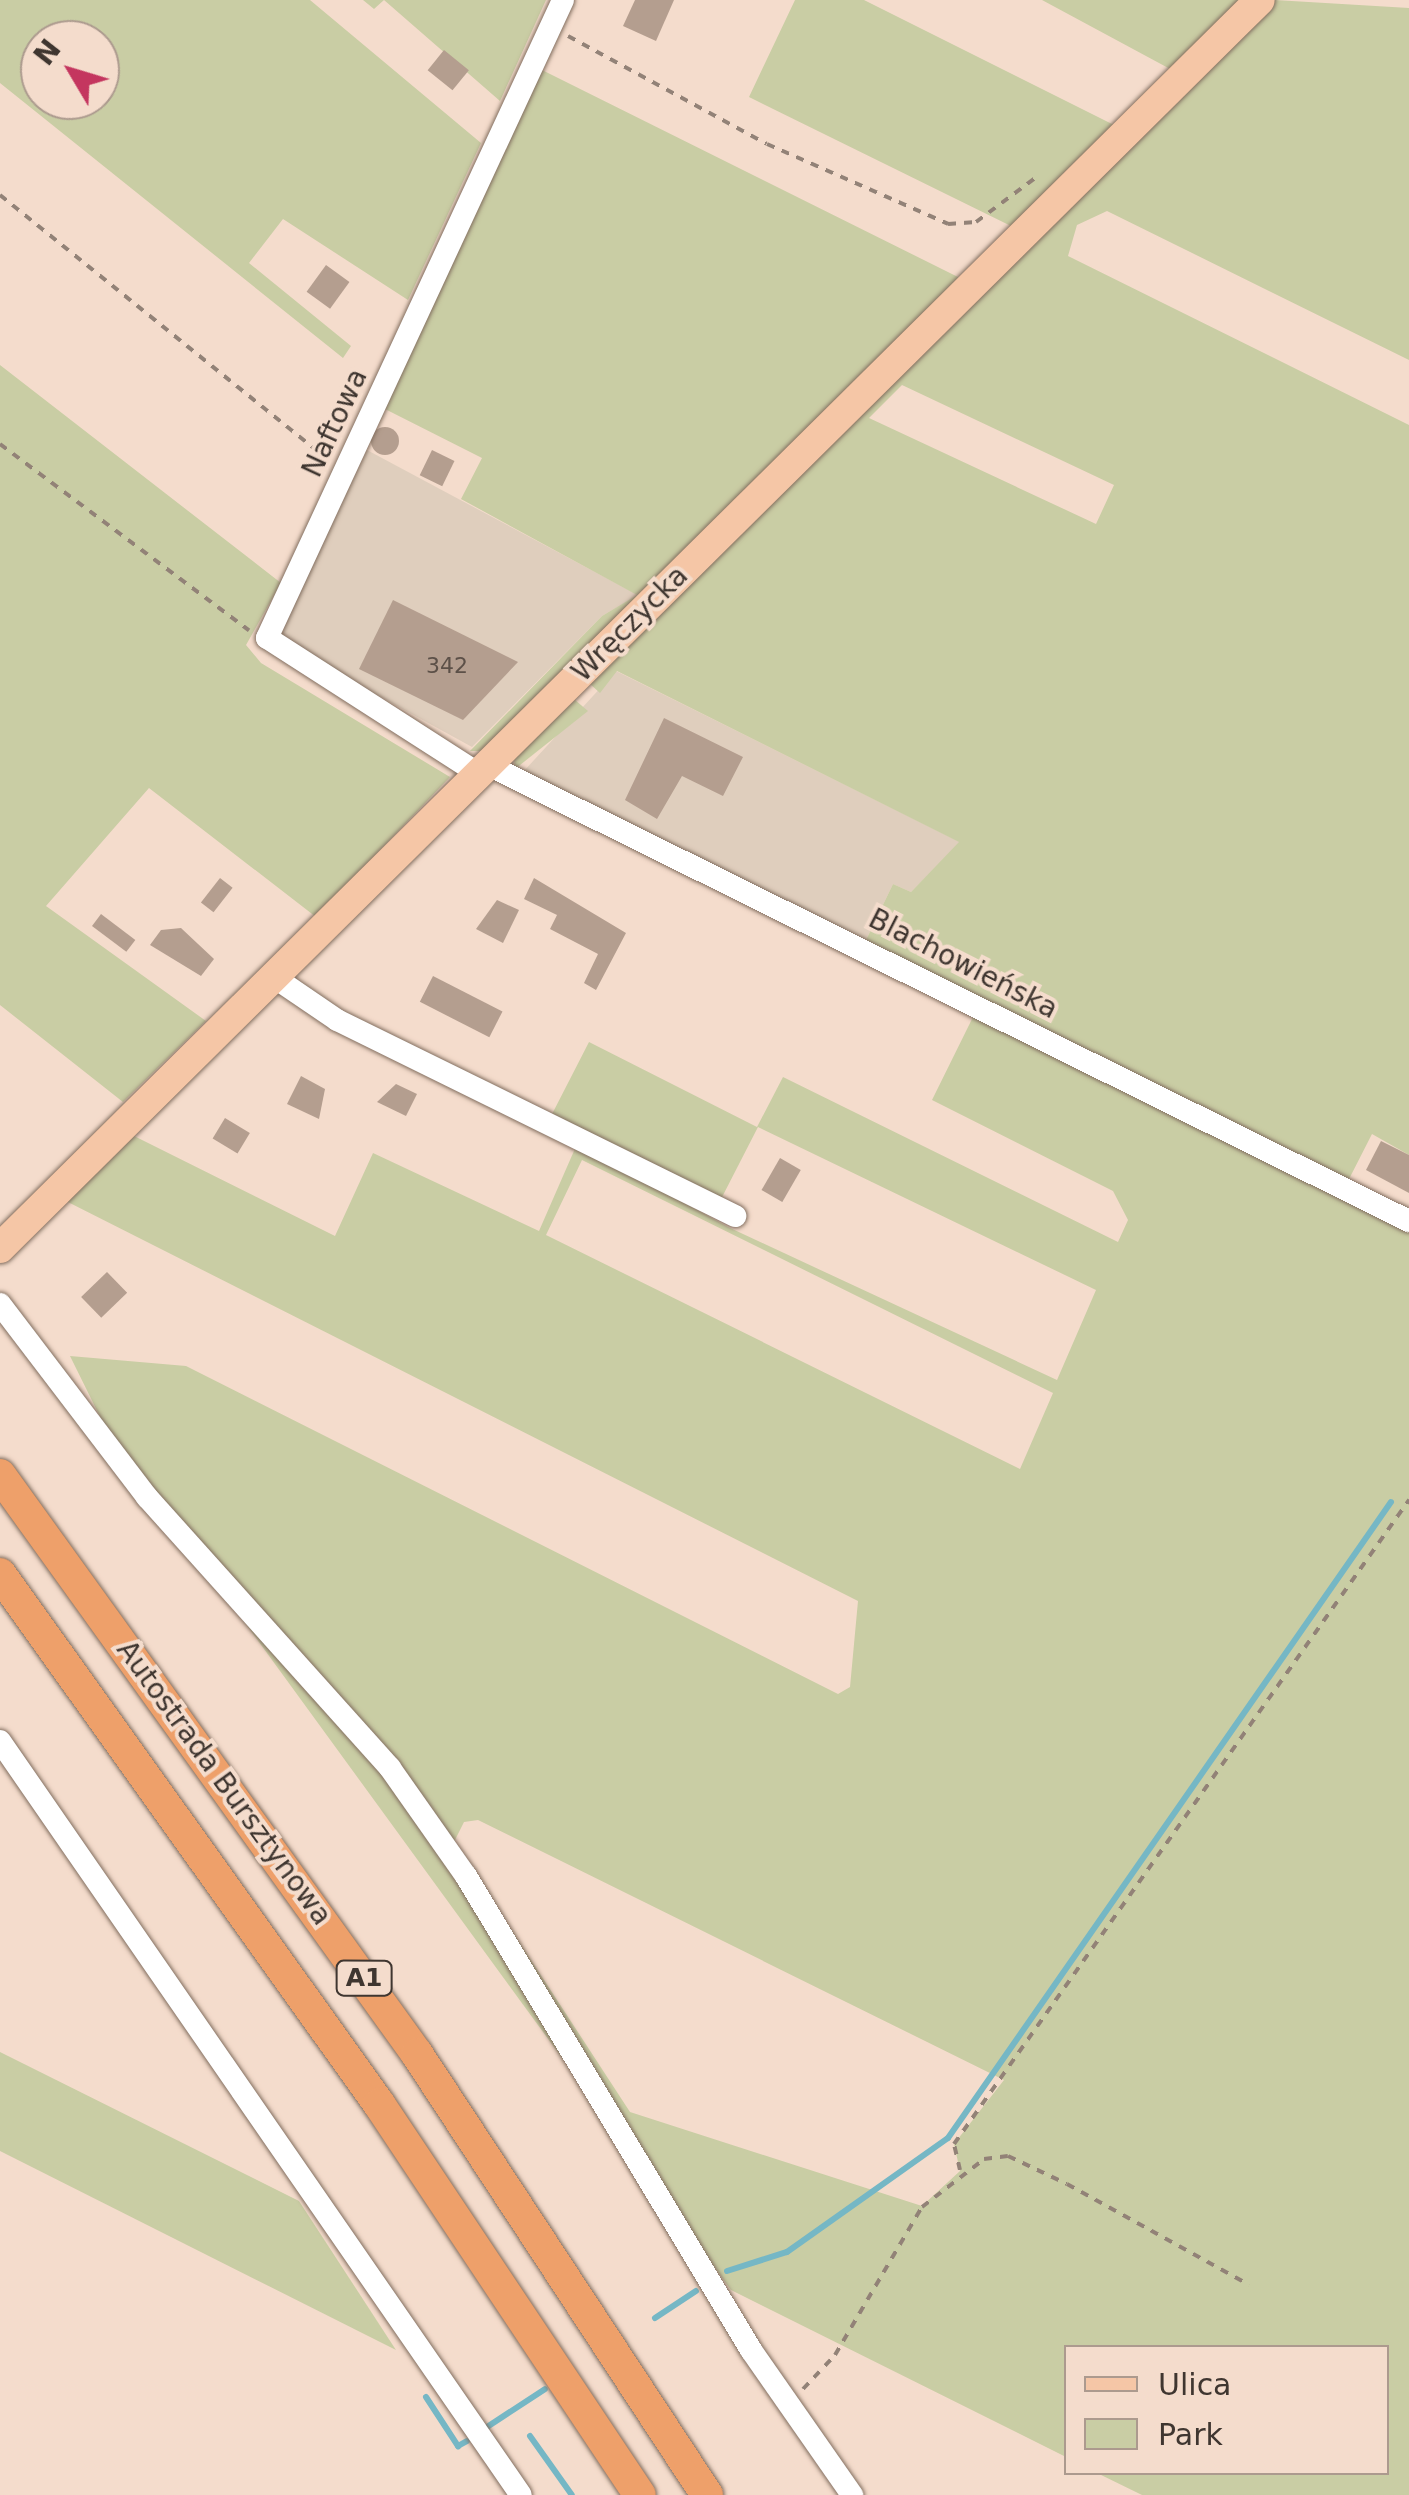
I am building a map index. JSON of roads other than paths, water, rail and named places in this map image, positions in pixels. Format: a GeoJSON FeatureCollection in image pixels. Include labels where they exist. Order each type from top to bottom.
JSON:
{"type":"FeatureCollection","features":[{"type":"Feature","properties":{"kind":"highway","name":"Autostrada Bursztynowa"},"geometry":{"type":"LineString","coordinates":[[0,1475],[406,2039],[707,2495]]}},
{"type":"Feature","properties":{"kind":"highway","name":"Autostrada Bursztynowa"},"geometry":{"type":"LineString","coordinates":[[0,1574],[358,2073],[640,2495]]}},
{"type":"Feature","properties":{"kind":"main road","name":"Wręczycka"},"geometry":{"type":"LineString","coordinates":[[0,1248],[1260,0]]}},
{"type":"Feature","properties":{"kind":"street","name":"Naftowa"},"geometry":{"type":"LineString","coordinates":[[484,770],[267,638],[563,0]]}},
{"type":"Feature","properties":{"kind":"street","name":"Blachowieńska"},"geometry":{"type":"LineString","coordinates":[[484,770],[1409,1221]]}},
{"type":"Feature","properties":{"kind":"street"},"geometry":{"type":"LineString","coordinates":[[274,977],[336,1020],[734,1216]]}},
{"type":"Feature","properties":{"kind":"street"},"geometry":{"type":"LineString","coordinates":[[0,1304],[148,1497],[390,1768],[852,2495]]}},
{"type":"Feature","properties":{"kind":"street"},"geometry":{"type":"LineString","coordinates":[[0,1742],[521,2495]]}},
{"type":"Feature","properties":{"kind":"waterway"},"geometry":{"type":"LineString","coordinates":[[727,2271],[787,2252],[948,2138],[1391,1502]]}},
{"type":"Feature","properties":{"kind":"waterway"},"geometry":{"type":"LineString","coordinates":[[655,2318],[696,2291]]}},
{"type":"Feature","properties":{"kind":"waterway"},"geometry":{"type":"LineString","coordinates":[[487,2427],[545,2389]]}},
{"type":"Feature","properties":{"kind":"waterway"},"geometry":{"type":"LineString","coordinates":[[426,2397],[458,2446],[467,2441]]}},
{"type":"Feature","properties":{"kind":"waterway"},"geometry":{"type":"LineString","coordinates":[[530,2436],[572,2495]]}}]}
